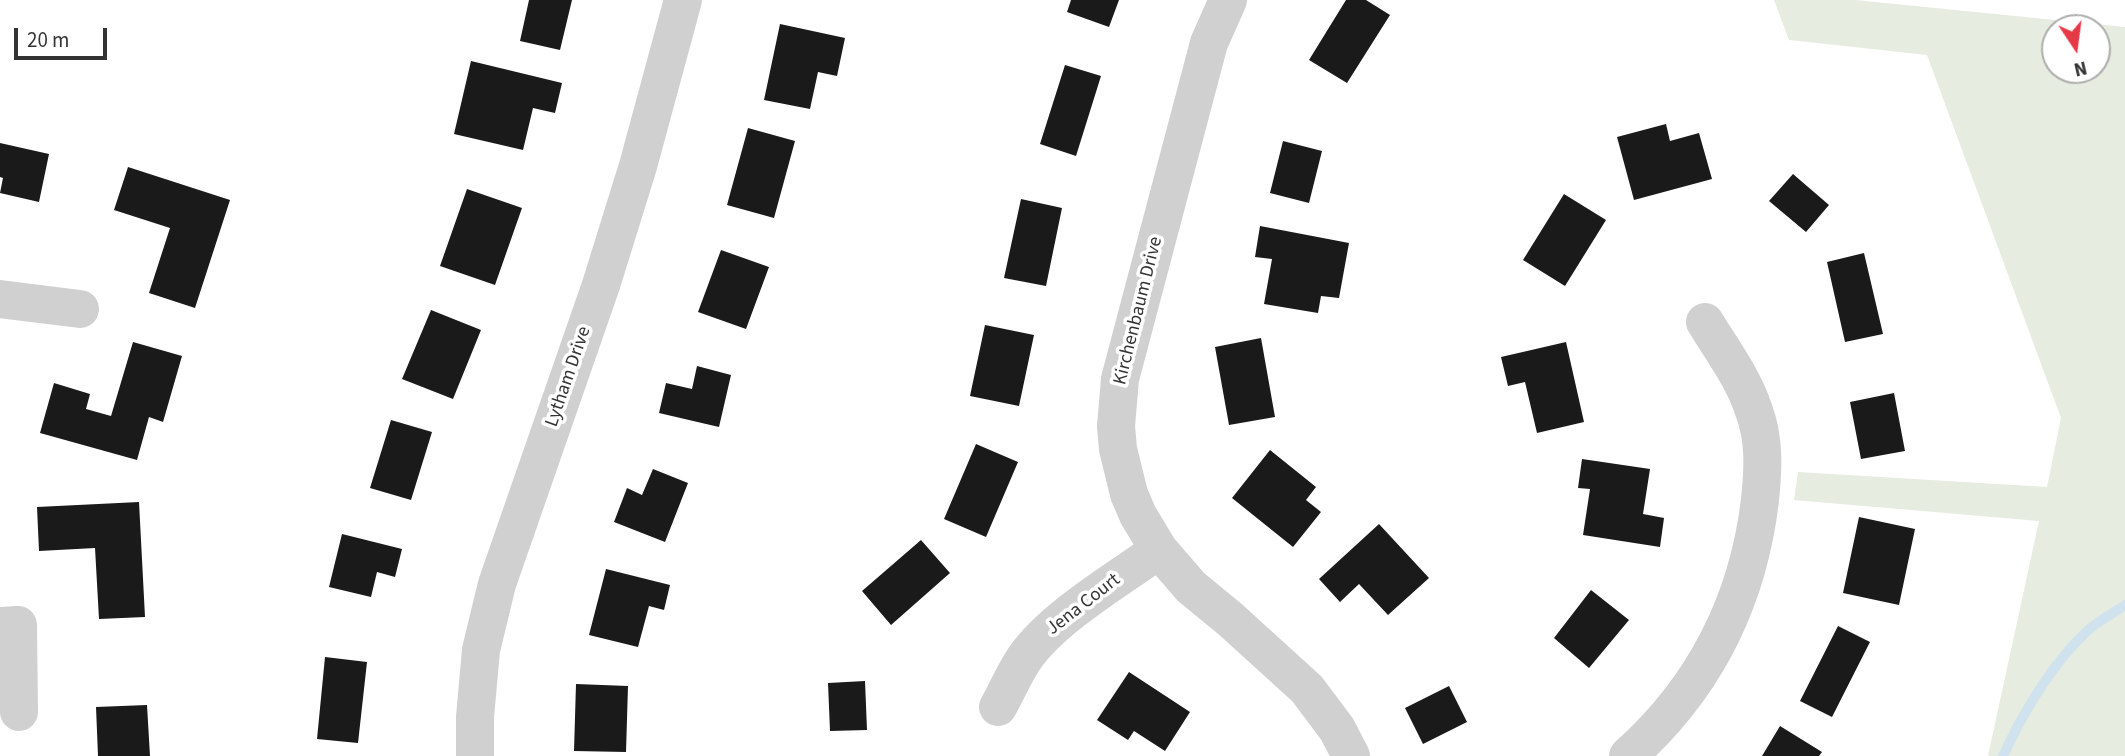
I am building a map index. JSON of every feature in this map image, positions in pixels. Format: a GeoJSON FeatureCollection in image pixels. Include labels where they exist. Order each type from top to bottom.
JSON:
{"type":"FeatureCollection","features":[{"type":"Feature","properties":{"kind":"street","name":"Lytham Drive"},"geometry":{"type":"LineString","coordinates":[[475,756],[475,717],[481,650],[497,584],[601,285],[638,166],[683,0]]}},
{"type":"Feature","properties":{"kind":"street","name":"Kirchenbaum Drive"},"geometry":{"type":"LineString","coordinates":[[1228,0],[1209,43],[1120,379],[1116,426],[1118,449],[1129,494],[1159,550],[1191,587],[1307,689],[1337,729],[1351,756]]}},
{"type":"Feature","properties":{"kind":"street"},"geometry":{"type":"LineString","coordinates":[[0,299],[80,309]]}},
{"type":"Feature","properties":{"kind":"street"},"geometry":{"type":"LineString","coordinates":[[1628,756],[1654,733],[1690,688],[1720,638],[1742,585],[1755,535],[1763,468],[1763,449],[1755,412],[1746,390],[1705,322]]}},
{"type":"Feature","properties":{"kind":"street","name":"Jena Court"},"geometry":{"type":"LineString","coordinates":[[998,707],[1024,659],[1039,641],[1063,618],[1159,550]]}},
{"type":"Feature","properties":{"kind":"street"},"geometry":{"type":"LineString","coordinates":[[0,626],[18,625],[19,712]]}},
{"type":"Feature","properties":{"kind":"shaded area"},"geometry":{"type":"Polygon","coordinates":[[[1774,0],[1855,0],[2041,19],[2041,84],[2111,84],[2111,26],[2125,27],[2125,756],[1988,756],[2039,521],[1794,500],[1798,472],[2047,487],[2061,418],[1927,55],[1789,40],[1774,0]]]}},
{"type":"Feature","properties":{"kind":"building"},"geometry":{"type":"Polygon","coordinates":[[[529,0],[572,0],[560,50],[520,41],[529,0]]]}},
{"type":"Feature","properties":{"kind":"building"},"geometry":{"type":"Polygon","coordinates":[[[1071,0],[1119,0],[1109,27],[1067,12],[1071,0]]]}},
{"type":"Feature","properties":{"kind":"building"},"geometry":{"type":"Polygon","coordinates":[[[1346,0],[1366,0],[1390,15],[1347,83],[1309,60],[1346,0]]]}},
{"type":"Feature","properties":{"kind":"building"},"geometry":{"type":"Polygon","coordinates":[[[780,24],[845,38],[837,76],[818,72],[810,109],[764,100],[780,24]]]}},
{"type":"Feature","properties":{"kind":"building"},"geometry":{"type":"Polygon","coordinates":[[[471,61],[562,83],[555,113],[533,108],[523,150],[454,134],[471,61]]]}},
{"type":"Feature","properties":{"kind":"building"},"geometry":{"type":"Polygon","coordinates":[[[1065,65],[1101,76],[1076,156],[1040,144],[1065,65]]]}},
{"type":"Feature","properties":{"kind":"building"},"geometry":{"type":"Polygon","coordinates":[[[1666,124],[1670,141],[1699,133],[1712,179],[1634,200],[1617,137],[1666,124]]]}},
{"type":"Feature","properties":{"kind":"building"},"geometry":{"type":"Polygon","coordinates":[[[748,128],[795,141],[774,218],[727,205],[748,128]]]}},
{"type":"Feature","properties":{"kind":"building"},"geometry":{"type":"Polygon","coordinates":[[[1283,141],[1322,151],[1309,203],[1270,193],[1283,141]]]}},
{"type":"Feature","properties":{"kind":"building"},"geometry":{"type":"Polygon","coordinates":[[[0,143],[49,154],[39,202],[0,193],[3,178],[0,177],[0,143]]]}},
{"type":"Feature","properties":{"kind":"building"},"geometry":{"type":"Polygon","coordinates":[[[128,167],[230,200],[195,308],[149,293],[170,228],[114,210],[128,167]]]}},
{"type":"Feature","properties":{"kind":"building"},"geometry":{"type":"Polygon","coordinates":[[[1793,174],[1829,205],[1806,232],[1769,201],[1793,174]]]}},
{"type":"Feature","properties":{"kind":"building"},"geometry":{"type":"Polygon","coordinates":[[[467,189],[522,208],[495,285],[440,266],[467,189]]]}},
{"type":"Feature","properties":{"kind":"building"},"geometry":{"type":"Polygon","coordinates":[[[1564,194],[1606,220],[1565,286],[1523,260],[1564,194]]]}},
{"type":"Feature","properties":{"kind":"building"},"geometry":{"type":"Polygon","coordinates":[[[1021,199],[1062,208],[1046,286],[1004,278],[1021,199]]]}},
{"type":"Feature","properties":{"kind":"building"},"geometry":{"type":"Polygon","coordinates":[[[1260,226],[1349,243],[1339,298],[1321,296],[1318,313],[1264,304],[1272,259],[1255,257],[1260,226]]]}},
{"type":"Feature","properties":{"kind":"building"},"geometry":{"type":"Polygon","coordinates":[[[721,250],[769,267],[746,329],[698,312],[721,250]]]}},
{"type":"Feature","properties":{"kind":"building"},"geometry":{"type":"Polygon","coordinates":[[[1864,253],[1883,334],[1845,342],[1827,262],[1864,253]]]}},
{"type":"Feature","properties":{"kind":"building"},"geometry":{"type":"Polygon","coordinates":[[[431,310],[481,330],[453,399],[402,379],[431,310]]]}},
{"type":"Feature","properties":{"kind":"building"},"geometry":{"type":"Polygon","coordinates":[[[985,325],[1034,335],[1019,406],[970,396],[985,325]]]}},
{"type":"Feature","properties":{"kind":"building"},"geometry":{"type":"Polygon","coordinates":[[[1261,338],[1275,417],[1229,425],[1215,347],[1261,338]]]}},
{"type":"Feature","properties":{"kind":"building"},"geometry":{"type":"Polygon","coordinates":[[[133,342],[182,356],[163,422],[149,417],[137,460],[40,433],[54,383],[90,394],[86,409],[111,416],[133,342]]]}},
{"type":"Feature","properties":{"kind":"building"},"geometry":{"type":"Polygon","coordinates":[[[1566,342],[1584,422],[1537,433],[1525,382],[1508,386],[1501,357],[1566,342]]]}},
{"type":"Feature","properties":{"kind":"building"},"geometry":{"type":"Polygon","coordinates":[[[697,366],[731,375],[719,427],[659,413],[666,383],[692,389],[697,366]]]}},
{"type":"Feature","properties":{"kind":"building"},"geometry":{"type":"Polygon","coordinates":[[[1894,393],[1905,451],[1861,459],[1850,402],[1894,393]]]}},
{"type":"Feature","properties":{"kind":"building"},"geometry":{"type":"Polygon","coordinates":[[[391,420],[432,432],[411,500],[370,488],[391,420]]]}},
{"type":"Feature","properties":{"kind":"building"},"geometry":{"type":"Polygon","coordinates":[[[976,444],[1018,462],[986,537],[944,519],[976,444]]]}},
{"type":"Feature","properties":{"kind":"building"},"geometry":{"type":"Polygon","coordinates":[[[1270,450],[1316,487],[1306,500],[1321,512],[1293,547],[1232,498],[1270,450]]]}},
{"type":"Feature","properties":{"kind":"building"},"geometry":{"type":"Polygon","coordinates":[[[1582,459],[1650,469],[1643,514],[1664,518],[1660,547],[1583,535],[1590,489],[1578,488],[1582,459]]]}},
{"type":"Feature","properties":{"kind":"building"},"geometry":{"type":"Polygon","coordinates":[[[653,469],[688,483],[665,542],[614,522],[627,488],[642,495],[653,469]]]}},
{"type":"Feature","properties":{"kind":"building"},"geometry":{"type":"Polygon","coordinates":[[[139,502],[145,617],[99,619],[95,548],[39,551],[37,507],[139,502]]]}},
{"type":"Feature","properties":{"kind":"building"},"geometry":{"type":"Polygon","coordinates":[[[1859,517],[1915,529],[1899,605],[1843,593],[1859,517]]]}},
{"type":"Feature","properties":{"kind":"building"},"geometry":{"type":"Polygon","coordinates":[[[1379,524],[1429,578],[1388,615],[1359,584],[1340,602],[1319,579],[1379,524]]]}},
{"type":"Feature","properties":{"kind":"building"},"geometry":{"type":"Polygon","coordinates":[[[342,534],[402,549],[395,577],[377,572],[371,597],[329,587],[342,534]]]}},
{"type":"Feature","properties":{"kind":"building"},"geometry":{"type":"Polygon","coordinates":[[[921,540],[950,573],[891,625],[862,591],[921,540]]]}},
{"type":"Feature","properties":{"kind":"building"},"geometry":{"type":"Polygon","coordinates":[[[606,569],[670,585],[664,610],[649,606],[638,647],[589,635],[606,569]]]}},
{"type":"Feature","properties":{"kind":"building"},"geometry":{"type":"Polygon","coordinates":[[[1591,590],[1629,620],[1589,668],[1554,638],[1591,590]]]}},
{"type":"Feature","properties":{"kind":"building"},"geometry":{"type":"Polygon","coordinates":[[[1838,626],[1870,642],[1832,717],[1800,701],[1838,626]]]}},
{"type":"Feature","properties":{"kind":"building"},"geometry":{"type":"Polygon","coordinates":[[[325,657],[367,662],[358,743],[317,739],[325,657]]]}},
{"type":"Feature","properties":{"kind":"building"},"geometry":{"type":"Polygon","coordinates":[[[1129,672],[1190,712],[1165,751],[1134,731],[1128,740],[1097,720],[1129,672]]]}},
{"type":"Feature","properties":{"kind":"building"},"geometry":{"type":"Polygon","coordinates":[[[865,681],[867,730],[830,731],[828,683],[865,681]]]}},
{"type":"Feature","properties":{"kind":"building"},"geometry":{"type":"Polygon","coordinates":[[[576,684],[628,686],[626,752],[574,751],[576,684]]]}},
{"type":"Feature","properties":{"kind":"building"},"geometry":{"type":"Polygon","coordinates":[[[1449,686],[1467,722],[1423,744],[1405,708],[1449,686]]]}},
{"type":"Feature","properties":{"kind":"building"},"geometry":{"type":"Polygon","coordinates":[[[147,705],[150,756],[98,756],[96,707],[147,705]]]}},
{"type":"Feature","properties":{"kind":"building"},"geometry":{"type":"Polygon","coordinates":[[[1780,726],[1822,752],[1819,756],[1762,756],[1780,726]]]}},
{"type":"Feature","properties":{"kind":"waterway"},"geometry":{"type":"LineString","coordinates":[[2003,756],[2029,707],[2072,646],[2089,629],[2125,605]]}}]}
